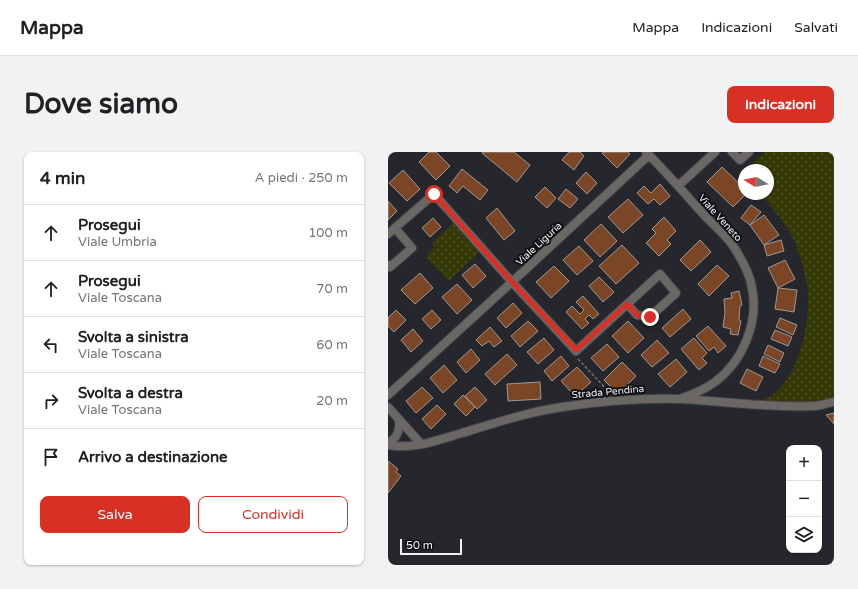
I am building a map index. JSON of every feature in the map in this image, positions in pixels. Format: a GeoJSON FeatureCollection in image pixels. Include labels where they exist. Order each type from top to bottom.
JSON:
{"type":"FeatureCollection","features":[{"type":"Feature","properties":{"kind":"street"},"geometry":{"type":"LineString","coordinates":[[678,186],[715,152]]}},
{"type":"Feature","properties":{"kind":"street"},"geometry":{"type":"LineString","coordinates":[[732,152],[740,160],[749,152]]}},
{"type":"Feature","properties":{"kind":"street","name":"Viale Veneto"},"geometry":{"type":"LineString","coordinates":[[648,154],[734,247],[746,268],[752,287],[753,302],[751,328],[746,342],[734,363],[716,382],[700,391],[680,399]]}},
{"type":"Feature","properties":{"kind":"street","name":"Viale Liguria"},"geometry":{"type":"LineString","coordinates":[[388,395],[512,282],[648,154]]}},
{"type":"Feature","properties":{"kind":"street"},"geometry":{"type":"LineString","coordinates":[[388,234],[434,194],[512,282],[576,350],[660,274],[676,293],[650,317],[637,315],[627,304]]}},
{"type":"Feature","properties":{"kind":"street"},"geometry":{"type":"LineString","coordinates":[[388,265],[390,268],[412,248],[395,228]]}},
{"type":"Feature","properties":{"kind":"street","name":"Strada Pendina"},"geometry":{"type":"LineString","coordinates":[[388,444],[402,447],[421,444],[524,414],[560,407],[616,400],[639,398],[680,399],[756,405],[815,406],[834,402]]}},
{"type":"Feature","properties":{"kind":"street"},"geometry":{"type":"LineString","coordinates":[[388,407],[421,444]]}},
{"type":"Feature","properties":{"kind":"street"},"geometry":{"type":"LineString","coordinates":[[388,444],[397,436],[400,426],[399,420]]}},
{"type":"Feature","properties":{"kind":"path"},"geometry":{"type":"LineString","coordinates":[[576,350],[577,357],[616,400]]}},
{"type":"Feature","properties":{"kind":"green space"},"geometry":{"type":"Polygon","coordinates":[[[765,152],[834,152],[834,399],[813,405],[756,402],[773,395],[783,385],[791,372],[803,342],[808,309],[808,293],[801,258],[793,238],[786,226],[766,200],[774,200],[774,164],[752,164],[765,152]]]}},
{"type":"Feature","properties":{"kind":"green space"},"geometry":{"type":"Polygon","coordinates":[[[453,223],[479,252],[449,281],[426,257],[435,247],[432,243],[453,223]]]}},
{"type":"Feature","properties":{"kind":"building"},"geometry":{"type":"Polygon","coordinates":[[[429,152],[436,152],[450,166],[436,180],[419,162],[429,152]]]}},
{"type":"Feature","properties":{"kind":"building"},"geometry":{"type":"Polygon","coordinates":[[[514,152],[530,165],[517,182],[482,153],[514,152]]]}},
{"type":"Feature","properties":{"kind":"building"},"geometry":{"type":"Polygon","coordinates":[[[569,152],[580,152],[584,156],[574,170],[562,160],[569,152]]]}},
{"type":"Feature","properties":{"kind":"building"},"geometry":{"type":"Polygon","coordinates":[[[628,152],[630,154],[617,168],[602,153],[628,152]]]}},
{"type":"Feature","properties":{"kind":"building"},"geometry":{"type":"Polygon","coordinates":[[[722,167],[738,182],[738,200],[740,200],[733,207],[707,182],[722,167]]]}},
{"type":"Feature","properties":{"kind":"building"},"geometry":{"type":"Polygon","coordinates":[[[462,169],[488,190],[480,200],[463,186],[457,193],[449,186],[462,169]]]}},
{"type":"Feature","properties":{"kind":"building"},"geometry":{"type":"Polygon","coordinates":[[[403,170],[420,189],[407,201],[389,183],[403,170]]]}},
{"type":"Feature","properties":{"kind":"building"},"geometry":{"type":"Polygon","coordinates":[[[586,172],[597,183],[587,194],[576,183],[586,172]]]}},
{"type":"Feature","properties":{"kind":"building"},"geometry":{"type":"Polygon","coordinates":[[[660,184],[670,196],[660,205],[654,199],[648,204],[637,193],[644,186],[651,193],[660,184]]]}},
{"type":"Feature","properties":{"kind":"building"},"geometry":{"type":"Polygon","coordinates":[[[545,187],[556,198],[547,208],[535,197],[545,187]]]}},
{"type":"Feature","properties":{"kind":"building"},"geometry":{"type":"Polygon","coordinates":[[[566,189],[578,199],[570,208],[558,199],[566,189]]]}},
{"type":"Feature","properties":{"kind":"building"},"geometry":{"type":"Polygon","coordinates":[[[628,199],[643,215],[623,233],[608,217],[628,199]]]}},
{"type":"Feature","properties":{"kind":"building"},"geometry":{"type":"Polygon","coordinates":[[[388,201],[397,211],[388,220],[388,201]]]}},
{"type":"Feature","properties":{"kind":"building"},"geometry":{"type":"Polygon","coordinates":[[[751,205],[761,212],[750,225],[741,218],[751,205]]]}},
{"type":"Feature","properties":{"kind":"building"},"geometry":{"type":"Polygon","coordinates":[[[497,208],[515,231],[504,240],[486,218],[497,208]]]}},
{"type":"Feature","properties":{"kind":"building"},"geometry":{"type":"Polygon","coordinates":[[[764,215],[779,235],[764,245],[750,225],[764,215]]]}},
{"type":"Feature","properties":{"kind":"building"},"geometry":{"type":"Polygon","coordinates":[[[664,217],[676,231],[667,240],[671,244],[659,256],[646,243],[656,233],[652,229],[664,217]]]}},
{"type":"Feature","properties":{"kind":"building"},"geometry":{"type":"Polygon","coordinates":[[[433,218],[441,227],[430,237],[422,228],[433,218]]]}},
{"type":"Feature","properties":{"kind":"building"},"geometry":{"type":"Polygon","coordinates":[[[601,224],[617,241],[600,257],[584,240],[601,224]]]}},
{"type":"Feature","properties":{"kind":"building"},"geometry":{"type":"Polygon","coordinates":[[[700,240],[711,252],[691,271],[680,260],[700,240]]]}},
{"type":"Feature","properties":{"kind":"building"},"geometry":{"type":"Polygon","coordinates":[[[781,240],[784,251],[767,256],[764,245],[781,240]]]}},
{"type":"Feature","properties":{"kind":"building"},"geometry":{"type":"Polygon","coordinates":[[[622,245],[639,263],[616,284],[599,266],[622,245]]]}},
{"type":"Feature","properties":{"kind":"building"},"geometry":{"type":"Polygon","coordinates":[[[579,246],[593,261],[577,275],[563,260],[579,246]]]}},
{"type":"Feature","properties":{"kind":"building"},"geometry":{"type":"Polygon","coordinates":[[[785,260],[795,279],[778,288],[768,268],[785,260]]]}},
{"type":"Feature","properties":{"kind":"building"},"geometry":{"type":"Polygon","coordinates":[[[475,264],[486,276],[473,288],[462,275],[475,264]]]}},
{"type":"Feature","properties":{"kind":"building"},"geometry":{"type":"Polygon","coordinates":[[[717,265],[729,276],[709,296],[698,284],[717,265]]]}},
{"type":"Feature","properties":{"kind":"building"},"geometry":{"type":"Polygon","coordinates":[[[554,266],[569,281],[551,298],[536,282],[554,266]]]}},
{"type":"Feature","properties":{"kind":"building"},"geometry":{"type":"Polygon","coordinates":[[[420,273],[433,288],[415,304],[401,290],[420,273]]]}},
{"type":"Feature","properties":{"kind":"building"},"geometry":{"type":"Polygon","coordinates":[[[599,277],[614,292],[603,302],[589,286],[599,277]]]}},
{"type":"Feature","properties":{"kind":"building"},"geometry":{"type":"Polygon","coordinates":[[[457,284],[472,300],[457,314],[442,297],[457,284]]]}},
{"type":"Feature","properties":{"kind":"building"},"geometry":{"type":"Polygon","coordinates":[[[778,288],[797,290],[794,312],[775,309],[778,288]]]}},
{"type":"Feature","properties":{"kind":"building"},"geometry":{"type":"Polygon","coordinates":[[[739,291],[742,305],[740,306],[739,320],[741,321],[738,335],[730,334],[731,329],[723,327],[725,313],[724,299],[732,298],[731,293],[739,291]]]}},
{"type":"Feature","properties":{"kind":"building"},"geometry":{"type":"Polygon","coordinates":[[[583,296],[599,314],[593,319],[589,315],[585,319],[589,323],[582,329],[566,312],[572,306],[580,314],[584,310],[576,302],[583,296]]]}},
{"type":"Feature","properties":{"kind":"building"},"geometry":{"type":"Polygon","coordinates":[[[513,303],[522,313],[506,328],[497,318],[513,303]]]}},
{"type":"Feature","properties":{"kind":"building"},"geometry":{"type":"Polygon","coordinates":[[[683,309],[691,319],[670,337],[662,328],[683,309]]]}},
{"type":"Feature","properties":{"kind":"building"},"geometry":{"type":"Polygon","coordinates":[[[396,310],[406,320],[394,332],[388,326],[388,318],[396,310]]]}},
{"type":"Feature","properties":{"kind":"building"},"geometry":{"type":"Polygon","coordinates":[[[432,310],[441,320],[431,329],[422,319],[432,310]]]}},
{"type":"Feature","properties":{"kind":"building"},"geometry":{"type":"Polygon","coordinates":[[[780,318],[797,325],[793,335],[776,327],[780,318]]]}},
{"type":"Feature","properties":{"kind":"building"},"geometry":{"type":"Polygon","coordinates":[[[528,321],[538,331],[520,347],[511,336],[528,321]]]}},
{"type":"Feature","properties":{"kind":"building"},"geometry":{"type":"Polygon","coordinates":[[[628,321],[644,338],[628,353],[612,336],[628,321]]]}},
{"type":"Feature","properties":{"kind":"building"},"geometry":{"type":"Polygon","coordinates":[[[708,326],[726,346],[718,353],[714,347],[709,351],[696,336],[708,326]]]}},
{"type":"Feature","properties":{"kind":"building"},"geometry":{"type":"Polygon","coordinates":[[[490,327],[502,341],[494,347],[489,341],[482,346],[476,340],[490,327]]]}},
{"type":"Feature","properties":{"kind":"building"},"geometry":{"type":"Polygon","coordinates":[[[413,329],[423,341],[411,352],[401,340],[413,329]]]}},
{"type":"Feature","properties":{"kind":"building"},"geometry":{"type":"Polygon","coordinates":[[[775,330],[792,337],[788,346],[771,339],[775,330]]]}},
{"type":"Feature","properties":{"kind":"building"},"geometry":{"type":"Polygon","coordinates":[[[544,338],[554,350],[538,364],[527,352],[544,338]]]}},
{"type":"Feature","properties":{"kind":"building"},"geometry":{"type":"Polygon","coordinates":[[[694,338],[707,353],[702,358],[707,363],[699,370],[681,349],[694,338]]]}},
{"type":"Feature","properties":{"kind":"building"},"geometry":{"type":"Polygon","coordinates":[[[657,340],[669,353],[652,367],[641,355],[657,340]]]}},
{"type":"Feature","properties":{"kind":"building"},"geometry":{"type":"Polygon","coordinates":[[[607,344],[619,357],[603,371],[591,358],[607,344]]]}},
{"type":"Feature","properties":{"kind":"building"},"geometry":{"type":"Polygon","coordinates":[[[768,345],[784,353],[780,362],[764,354],[768,345]]]}},
{"type":"Feature","properties":{"kind":"building"},"geometry":{"type":"Polygon","coordinates":[[[471,349],[480,360],[466,373],[457,362],[471,349]]]}},
{"type":"Feature","properties":{"kind":"building"},"geometry":{"type":"Polygon","coordinates":[[[507,354],[517,365],[495,385],[485,374],[507,354]]]}},
{"type":"Feature","properties":{"kind":"building"},"geometry":{"type":"Polygon","coordinates":[[[561,356],[569,366],[552,381],[544,371],[561,356]]]}},
{"type":"Feature","properties":{"kind":"building"},"geometry":{"type":"Polygon","coordinates":[[[763,356],[780,364],[775,373],[759,366],[763,356]]]}},
{"type":"Feature","properties":{"kind":"building"},"geometry":{"type":"Polygon","coordinates":[[[676,359],[687,372],[670,387],[658,374],[676,359]]]}},
{"type":"Feature","properties":{"kind":"building"},"geometry":{"type":"Polygon","coordinates":[[[622,362],[636,376],[618,394],[604,380],[622,362]]]}},
{"type":"Feature","properties":{"kind":"building"},"geometry":{"type":"Polygon","coordinates":[[[444,365],[457,380],[443,393],[430,378],[444,365]]]}},
{"type":"Feature","properties":{"kind":"building"},"geometry":{"type":"Polygon","coordinates":[[[577,367],[591,382],[575,396],[561,381],[577,367]]]}},
{"type":"Feature","properties":{"kind":"building"},"geometry":{"type":"Polygon","coordinates":[[[747,369],[763,377],[756,391],[740,383],[747,369]]]}},
{"type":"Feature","properties":{"kind":"building"},"geometry":{"type":"Polygon","coordinates":[[[540,382],[541,399],[508,401],[507,384],[540,382]]]}},
{"type":"Feature","properties":{"kind":"building"},"geometry":{"type":"Polygon","coordinates":[[[422,387],[433,398],[416,413],[406,401],[422,387]]]}},
{"type":"Feature","properties":{"kind":"building"},"geometry":{"type":"Polygon","coordinates":[[[475,387],[487,400],[477,409],[465,396],[475,387]]]}},
{"type":"Feature","properties":{"kind":"building"},"geometry":{"type":"Polygon","coordinates":[[[463,395],[475,407],[466,416],[454,404],[463,395]]]}},
{"type":"Feature","properties":{"kind":"building"},"geometry":{"type":"Polygon","coordinates":[[[437,405],[446,414],[431,429],[422,419],[437,405]]]}},
{"type":"Feature","properties":{"kind":"building"},"geometry":{"type":"Polygon","coordinates":[[[834,413],[834,424],[826,415],[834,413]]]}},
{"type":"Feature","properties":{"kind":"building"},"geometry":{"type":"Polygon","coordinates":[[[388,461],[398,469],[396,472],[401,476],[388,493],[388,461]]]}},
{"type":"Feature","properties":{"kind":"route"},"geometry":{"type":"LineString","coordinates":[[434,194],[512,282],[576,350],[627,304],[637,315],[650,317]]}}]}
